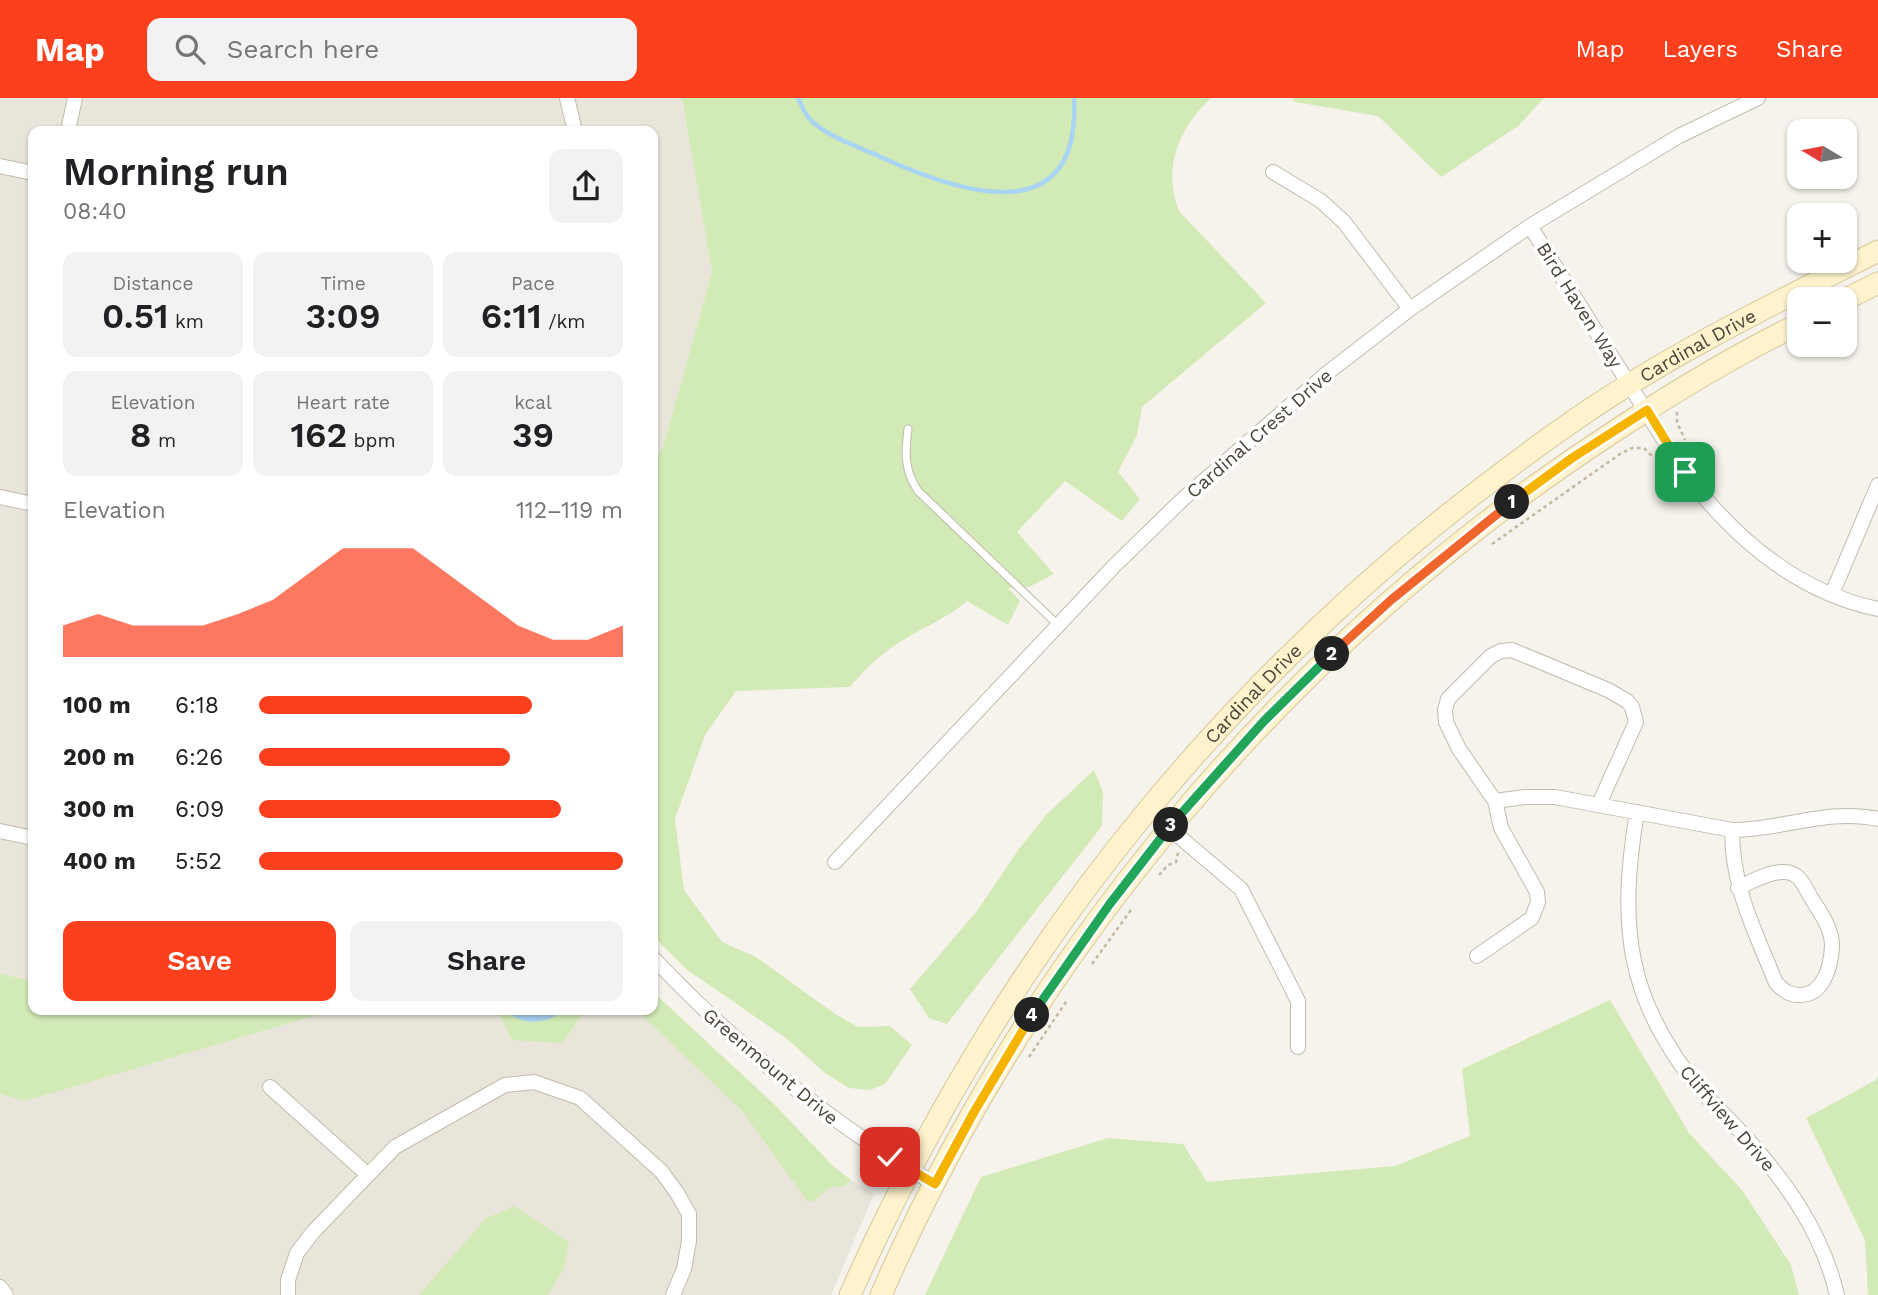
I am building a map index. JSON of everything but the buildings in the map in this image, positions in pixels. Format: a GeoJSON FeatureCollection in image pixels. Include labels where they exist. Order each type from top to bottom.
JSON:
{"type":"FeatureCollection","features":[{"type":"Feature","properties":{"kind":"main road","name":"Cardinal Drive"},"geometry":{"type":"LineString","coordinates":[[850,1295],[909,1170],[979,1046],[1034,960],[1099,869],[1189,760],[1270,672],[1387,564],[1464,502],[1577,418],[1752,314],[1878,251]]}},
{"type":"Feature","properties":{"kind":"main road"},"geometry":{"type":"LineString","coordinates":[[1857,294],[1878,283]]}},
{"type":"Feature","properties":{"kind":"main road","name":"Cardinal Drive"},"geometry":{"type":"LineString","coordinates":[[881,1295],[935,1184],[1021,1032],[1087,934],[1168,828],[1264,721],[1391,600],[1511,502],[1572,458],[1682,387],[1787,330]]}},
{"type":"Feature","properties":{"kind":"street"},"geometry":{"type":"LineString","coordinates":[[69,126],[75,98]]}},
{"type":"Feature","properties":{"kind":"street"},"geometry":{"type":"LineString","coordinates":[[567,98],[574,126]]}},
{"type":"Feature","properties":{"kind":"street","name":"Cardinal Crest Drive"},"geometry":{"type":"LineString","coordinates":[[835,862],[1058,625],[1183,499],[1253,435],[1326,374],[1410,309],[1530,226],[1678,135],[1758,98]]}},
{"type":"Feature","properties":{"kind":"street"},"geometry":{"type":"LineString","coordinates":[[0,166],[28,172]]}},
{"type":"Feature","properties":{"kind":"street"},"geometry":{"type":"LineString","coordinates":[[1273,172],[1321,201],[1345,222],[1410,309]]}},
{"type":"Feature","properties":{"kind":"street","name":"Bird Haven Way"},"geometry":{"type":"LineString","coordinates":[[1530,226],[1685,472],[1707,502],[1733,530],[1784,570],[1832,594],[1878,609]]}},
{"type":"Feature","properties":{"kind":"street"},"geometry":{"type":"LineString","coordinates":[[1832,594],[1878,485]]}},
{"type":"Feature","properties":{"kind":"street"},"geometry":{"type":"LineString","coordinates":[[0,497],[28,503]]}},
{"type":"Feature","properties":{"kind":"street"},"geometry":{"type":"LineString","coordinates":[[1477,956],[1532,918],[1538,902],[1536,892],[1501,828],[1495,801],[1459,749],[1446,722],[1448,699],[1491,656],[1512,650],[1608,690],[1627,701],[1632,707],[1636,722],[1599,804]]}},
{"type":"Feature","properties":{"kind":"street"},"geometry":{"type":"LineString","coordinates":[[1495,801],[1555,797],[1732,830],[1756,830],[1842,814],[1878,819]]}},
{"type":"Feature","properties":{"kind":"street","name":"Cliffview Drive"},"geometry":{"type":"LineString","coordinates":[[1637,812],[1627,915],[1633,958],[1650,1010],[1682,1067],[1770,1165],[1798,1203],[1827,1261],[1837,1295]]}},
{"type":"Feature","properties":{"kind":"street"},"geometry":{"type":"LineString","coordinates":[[1168,828],[1241,889],[1298,1001],[1298,1047]]}},
{"type":"Feature","properties":{"kind":"street"},"geometry":{"type":"LineString","coordinates":[[1732,830],[1732,854],[1738,888],[1776,984],[1792,995],[1814,992],[1821,986],[1832,946],[1826,923],[1800,879],[1785,872],[1776,873],[1738,888]]}},
{"type":"Feature","properties":{"kind":"street"},"geometry":{"type":"LineString","coordinates":[[0,831],[28,837]]}},
{"type":"Feature","properties":{"kind":"street","name":"Greenmount Drive"},"geometry":{"type":"LineString","coordinates":[[658,963],[745,1048],[794,1090],[846,1129],[935,1184]]}},
{"type":"Feature","properties":{"kind":"street"},"geometry":{"type":"LineString","coordinates":[[288,1295],[288,1280],[297,1253],[313,1232],[395,1147],[505,1085],[534,1082],[580,1098],[662,1172],[689,1214],[689,1241],[684,1269],[673,1295]]}},
{"type":"Feature","properties":{"kind":"street"},"geometry":{"type":"LineString","coordinates":[[270,1087],[368,1175]]}},
{"type":"Feature","properties":{"kind":"street"},"geometry":{"type":"LineString","coordinates":[[0,1287],[6,1295]]}},
{"type":"Feature","properties":{"kind":"lane"},"geometry":{"type":"LineString","coordinates":[[908,429],[904,454],[906,466],[918,491],[1058,625]]}},
{"type":"Feature","properties":{"kind":"path"},"geometry":{"type":"LineString","coordinates":[[1640,447],[1642,441]]}},
{"type":"Feature","properties":{"kind":"path"},"geometry":{"type":"LineString","coordinates":[[1486,549],[1632,447],[1646,450],[1654,458]]}},
{"type":"Feature","properties":{"kind":"path"},"geometry":{"type":"LineString","coordinates":[[1151,884],[1165,868],[1176,862],[1176,856]]}},
{"type":"Feature","properties":{"kind":"path"},"geometry":{"type":"LineString","coordinates":[[1086,972],[1136,903]]}},
{"type":"Feature","properties":{"kind":"path"},"geometry":{"type":"LineString","coordinates":[[1028,1058],[1073,992]]}},
{"type":"Feature","properties":{"kind":"shaded area"},"geometry":{"type":"Polygon","coordinates":[[[0,98],[682,98],[712,272],[663,447],[658,456],[658,126],[28,126],[28,981],[0,973],[0,98]]]}},
{"type":"Feature","properties":{"kind":"shaded area"},"geometry":{"type":"Polygon","coordinates":[[[317,1015],[641,1015],[742,1111],[807,1200],[814,1201],[828,1187],[845,1186],[851,1180],[874,1194],[831,1295],[0,1295],[0,1094],[25,1101],[317,1015]]]}},
{"type":"Feature","properties":{"kind":"green space"},"geometry":{"type":"Polygon","coordinates":[[[682,98],[1211,98],[1190,122],[1182,136],[1173,164],[1174,195],[1179,211],[1266,303],[1142,407],[1137,435],[1118,472],[1140,499],[1122,521],[1065,481],[1017,532],[1054,574],[1029,587],[1008,588],[1020,601],[1008,625],[967,601],[889,650],[871,664],[850,687],[736,691],[705,735],[675,819],[684,890],[722,942],[756,957],[835,1014],[858,1027],[890,1026],[912,1045],[885,1084],[870,1090],[849,1088],[825,1073],[786,1038],[686,969],[658,941],[658,456],[663,447],[712,272],[682,98]]]}},
{"type":"Feature","properties":{"kind":"green space"},"geometry":{"type":"Polygon","coordinates":[[[1292,98],[1544,98],[1518,126],[1441,177],[1378,116],[1295,102],[1292,98]]]}},
{"type":"Feature","properties":{"kind":"green space"},"geometry":{"type":"Polygon","coordinates":[[[1094,770],[1103,792],[1102,826],[947,1024],[929,1018],[910,989],[977,911],[1046,815],[1094,770]]]}},
{"type":"Feature","properties":{"kind":"green space"},"geometry":{"type":"Polygon","coordinates":[[[0,973],[28,981],[28,1015],[317,1015],[25,1101],[0,1094],[0,973]]]}},
{"type":"Feature","properties":{"kind":"green space"},"geometry":{"type":"Polygon","coordinates":[[[658,997],[774,1104],[833,1166],[851,1180],[845,1186],[828,1188],[814,1201],[807,1201],[742,1111],[641,1015],[658,1015],[658,997]]]}},
{"type":"Feature","properties":{"kind":"green space"},"geometry":{"type":"Polygon","coordinates":[[[1610,1000],[1689,1133],[1742,1190],[1791,1265],[1799,1295],[925,1295],[981,1177],[1108,1138],[1183,1144],[1207,1182],[1395,1166],[1470,1136],[1462,1069],[1610,1000]]]}},
{"type":"Feature","properties":{"kind":"green space"},"geometry":{"type":"Polygon","coordinates":[[[500,1015],[582,1015],[562,1043],[512,1040],[500,1015]]]}},
{"type":"Feature","properties":{"kind":"green space"},"geometry":{"type":"Polygon","coordinates":[[[1878,1076],[1878,1295],[1868,1295],[1865,1240],[1806,1118],[1876,1080],[1878,1076]]]}},
{"type":"Feature","properties":{"kind":"green space"},"geometry":{"type":"Polygon","coordinates":[[[514,1206],[569,1242],[564,1269],[548,1295],[419,1295],[485,1219],[514,1206]]]}},
{"type":"Feature","properties":{"kind":"water"},"geometry":{"type":"Polygon","coordinates":[[[511,1015],[556,1015],[538,1022],[511,1015]]]}},
{"type":"Feature","properties":{"kind":"waterway"},"geometry":{"type":"LineString","coordinates":[[798,98],[814,124],[854,145],[947,183],[980,190],[1011,192],[1037,185],[1058,169],[1071,141],[1074,98]]}},
{"type":"Feature","properties":{"kind":"route"},"geometry":{"type":"LineString","coordinates":[[890,1157],[935,1184],[1021,1032],[1073,954],[1160,838],[1264,721],[1391,600],[1511,502],[1572,458],[1647,410],[1685,472]]}}]}
